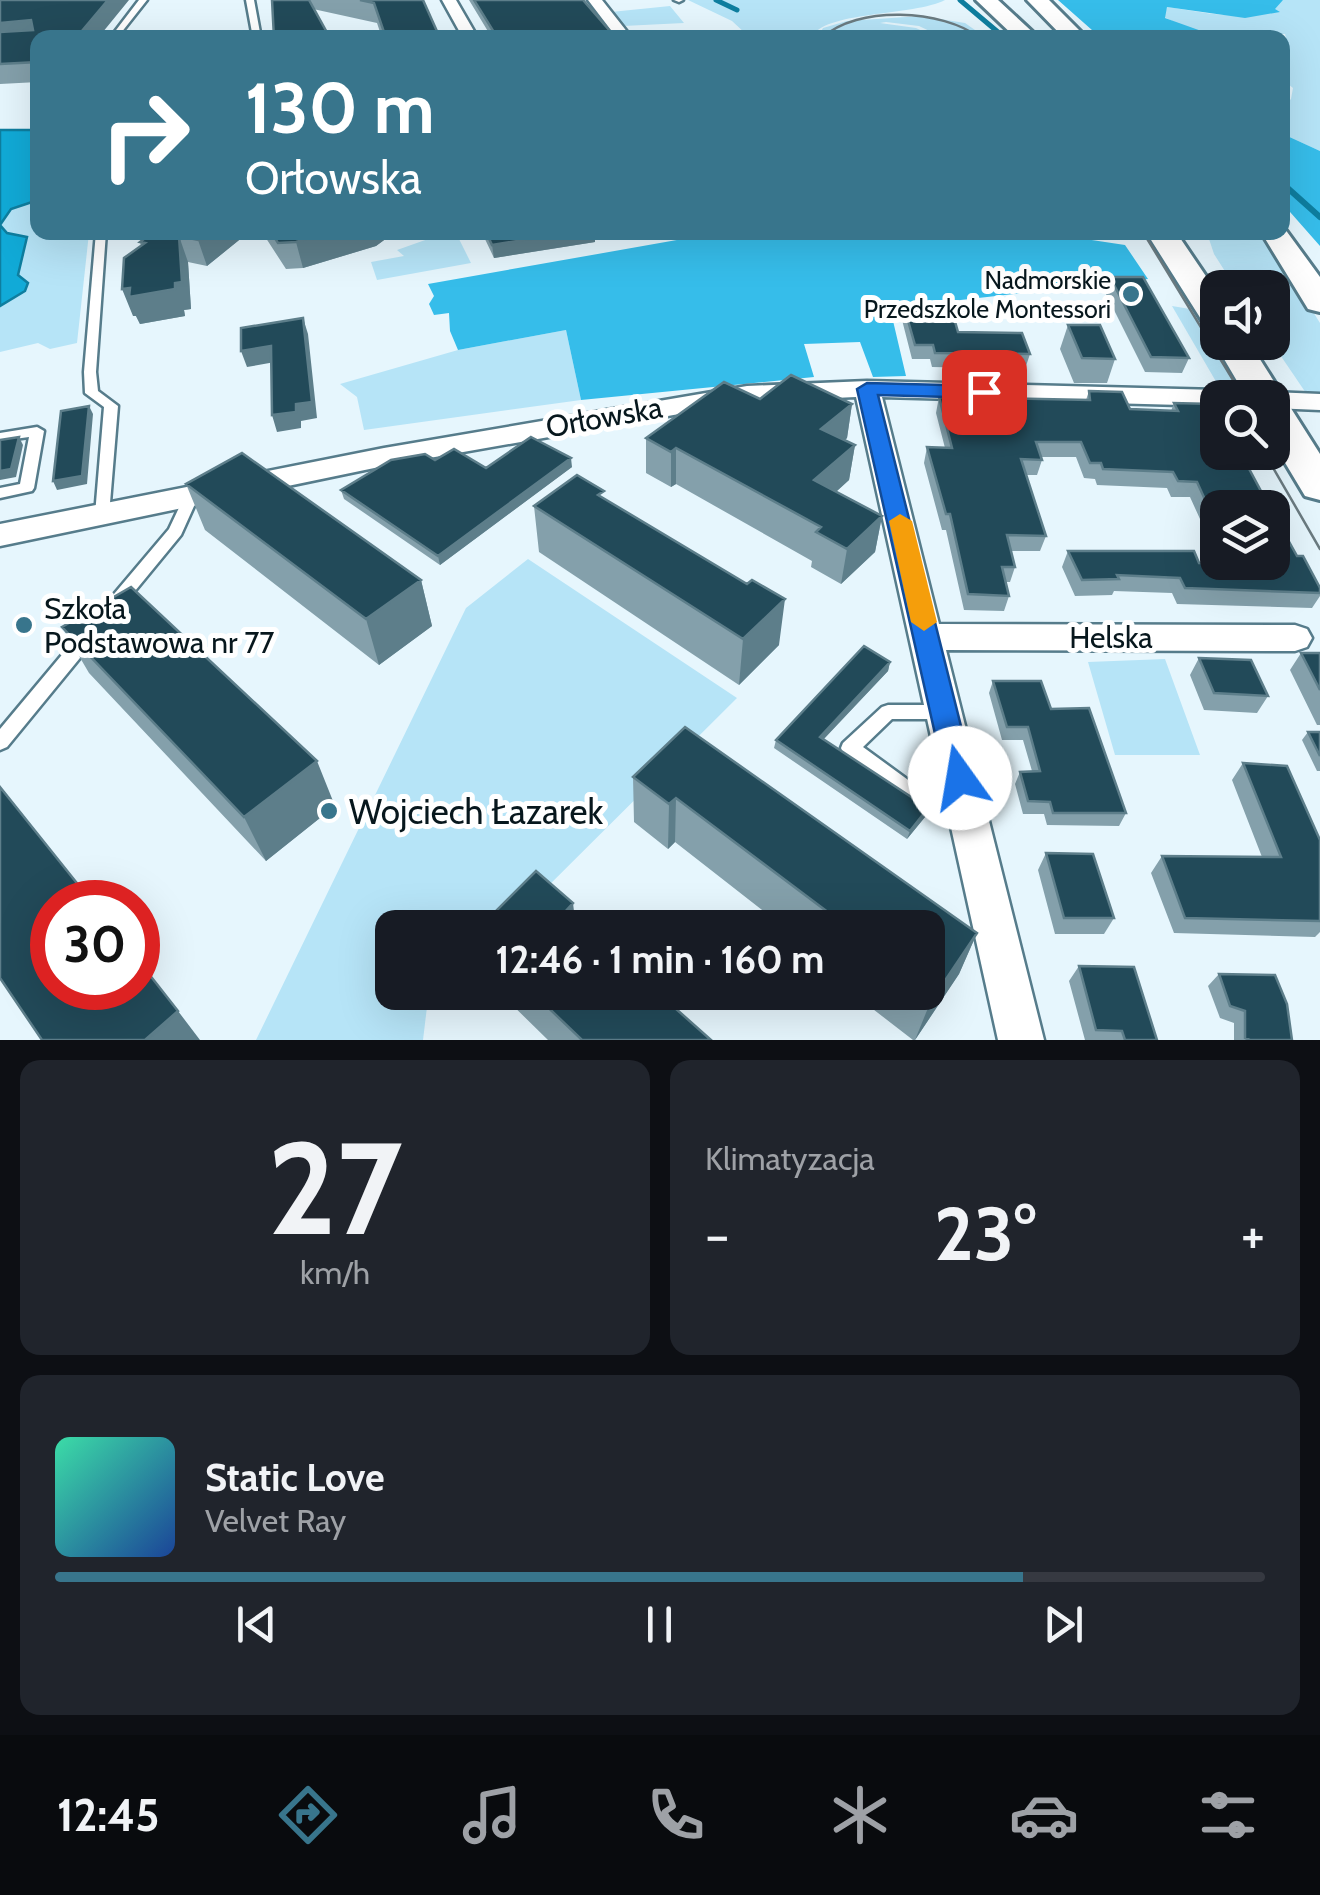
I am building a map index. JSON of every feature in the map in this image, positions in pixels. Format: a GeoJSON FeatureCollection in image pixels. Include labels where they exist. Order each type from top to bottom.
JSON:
{"type":"FeatureCollection","features":[{"type":"Feature","properties":{"kind":"street"},"geometry":{"type":"LineString","coordinates":[[449,0],[466,30]]}},
{"type":"Feature","properties":{"kind":"street"},"geometry":{"type":"LineString","coordinates":[[594,0],[618,30]]}},
{"type":"Feature","properties":{"kind":"street"},"geometry":{"type":"LineString","coordinates":[[986,0],[1021,30]]}},
{"type":"Feature","properties":{"kind":"street"},"geometry":{"type":"LineString","coordinates":[[1037,0],[1068,30]]}},
{"type":"Feature","properties":{"kind":"street"},"geometry":{"type":"LineString","coordinates":[[1166,240],[1200,292]]}},
{"type":"Feature","properties":{"kind":"street"},"geometry":{"type":"LineString","coordinates":[[1281,240],[1320,302]]}},
{"type":"Feature","properties":{"kind":"street"},"geometry":{"type":"LineString","coordinates":[[867,389],[1021,1040]]}},
{"type":"Feature","properties":{"kind":"street","name":"Orłowska"},"geometry":{"type":"LineString","coordinates":[[0,535],[649,409],[747,394],[867,389],[1200,398]]}},
{"type":"Feature","properties":{"kind":"street"},"geometry":{"type":"LineString","coordinates":[[1304,405],[1320,486]]}},
{"type":"Feature","properties":{"kind":"street","name":"Helska"},"geometry":{"type":"LineString","coordinates":[[928,637],[1296,638]]}},
{"type":"Feature","properties":{"kind":"lane"},"geometry":{"type":"LineString","coordinates":[[119,30],[143,0]]}},
{"type":"Feature","properties":{"kind":"lane"},"geometry":{"type":"LineString","coordinates":[[250,0],[256,30]]}},
{"type":"Feature","properties":{"kind":"lane"},"geometry":{"type":"LineString","coordinates":[[100,240],[90,372],[92,394],[111,406],[102,515]]}},
{"type":"Feature","properties":{"kind":"lane"},"geometry":{"type":"LineString","coordinates":[[0,437],[37,431],[27,488],[0,492]]}},
{"type":"Feature","properties":{"kind":"lane"},"geometry":{"type":"LineString","coordinates":[[0,742],[176,531],[192,496]]}},
{"type":"Feature","properties":{"kind":"lane"},"geometry":{"type":"LineString","coordinates":[[944,712],[904,708],[888,712],[850,748],[921,800],[968,812]]}},
{"type":"Feature","properties":{"kind":"shaded area"},"geometry":{"type":"Polygon","coordinates":[[[688,0],[945,0],[850,18],[818,30],[742,30],[732,21],[688,0]]]}},
{"type":"Feature","properties":{"kind":"shaded area"},"geometry":{"type":"Polygon","coordinates":[[[1058,0],[1283,0],[1275,9],[1280,12],[1245,18],[1167,7],[1165,18],[1199,30],[1092,30],[1058,0]]]}},
{"type":"Feature","properties":{"kind":"shaded area"},"geometry":{"type":"Polygon","coordinates":[[[1283,0],[1320,0],[1320,151],[1290,137],[1290,30],[1191,30],[1164,17],[1167,7],[1241,15],[1283,0]]]}},
{"type":"Feature","properties":{"kind":"shaded area"},"geometry":{"type":"Polygon","coordinates":[[[670,6],[684,23],[623,26],[611,12],[670,6]]]}},
{"type":"Feature","properties":{"kind":"shaded area"},"geometry":{"type":"Polygon","coordinates":[[[921,16],[965,23],[975,30],[927,30],[886,22],[880,23],[920,30],[822,30],[847,21],[921,16]]]}},
{"type":"Feature","properties":{"kind":"shaded area"},"geometry":{"type":"Polygon","coordinates":[[[0,130],[30,130],[30,203],[11,209],[0,225],[0,130]]]}},
{"type":"Feature","properties":{"kind":"shaded area"},"geometry":{"type":"Polygon","coordinates":[[[1290,137],[1320,151],[1320,246],[1290,212],[1290,137]]]}},
{"type":"Feature","properties":{"kind":"shaded area"},"geometry":{"type":"Polygon","coordinates":[[[30,202],[30,240],[88,240],[77,343],[50,349],[38,343],[0,352],[0,306],[25,291],[28,283],[18,275],[26,237],[7,233],[0,225],[11,209],[30,202]]]}},
{"type":"Feature","properties":{"kind":"shaded area"},"geometry":{"type":"Polygon","coordinates":[[[0,225],[7,233],[27,237],[18,275],[28,283],[25,291],[0,306],[0,225]]]}},
{"type":"Feature","properties":{"kind":"shaded area"},"geometry":{"type":"Polygon","coordinates":[[[425,240],[460,240],[471,263],[377,280],[371,262],[404,256],[397,250],[425,240]]]}},
{"type":"Feature","properties":{"kind":"shaded area"},"geometry":{"type":"Polygon","coordinates":[[[677,240],[1092,240],[1125,245],[1148,279],[890,308],[906,376],[873,377],[860,342],[804,344],[814,377],[581,400],[566,330],[458,350],[450,331],[449,313],[434,315],[429,304],[434,296],[428,284],[677,240]]]}},
{"type":"Feature","properties":{"kind":"shaded area"},"geometry":{"type":"Polygon","coordinates":[[[1209,240],[1268,240],[1287,270],[1224,270],[1209,240]]]}},
{"type":"Feature","properties":{"kind":"shaded area"},"geometry":{"type":"Polygon","coordinates":[[[1290,275],[1320,323],[1320,396],[1308,396],[1284,360],[1290,360],[1290,275]]]}},
{"type":"Feature","properties":{"kind":"shaded area"},"geometry":{"type":"Polygon","coordinates":[[[1172,306],[1200,311],[1200,354],[1172,306]]]}},
{"type":"Feature","properties":{"kind":"shaded area"},"geometry":{"type":"Polygon","coordinates":[[[566,330],[581,400],[364,430],[357,397],[340,384],[458,350],[566,330]]]}},
{"type":"Feature","properties":{"kind":"shaded area"},"geometry":{"type":"Polygon","coordinates":[[[1203,360],[1227,360],[1237,380],[1215,380],[1203,360]]]}},
{"type":"Feature","properties":{"kind":"shaded area"},"geometry":{"type":"Polygon","coordinates":[[[528,559],[737,698],[524,910],[375,910],[375,1010],[427,1010],[423,1040],[256,1040],[466,608],[528,559]]]}},
{"type":"Feature","properties":{"kind":"shaded area"},"geometry":{"type":"Polygon","coordinates":[[[1165,659],[1200,755],[1115,755],[1088,662],[1165,659]]]}},
{"type":"Feature","properties":{"kind":"building"},"geometry":{"type":"Polygon","coordinates":[[[0,0],[108,0],[83,30],[33,30],[31,20],[0,23],[0,0]]]}},
{"type":"Feature","properties":{"kind":"building"},"geometry":{"type":"Polygon","coordinates":[[[272,0],[309,0],[326,30],[274,30],[272,0]]]}},
{"type":"Feature","properties":{"kind":"building"},"geometry":{"type":"Polygon","coordinates":[[[360,0],[423,0],[436,30],[383,30],[374,3],[360,0]]]}},
{"type":"Feature","properties":{"kind":"building"},"geometry":{"type":"Polygon","coordinates":[[[474,0],[583,0],[609,30],[493,30],[474,0]]]}},
{"type":"Feature","properties":{"kind":"building"},"geometry":{"type":"Polygon","coordinates":[[[30,30],[30,62],[0,64],[0,32],[30,30]]]}},
{"type":"Feature","properties":{"kind":"building"},"geometry":{"type":"Polygon","coordinates":[[[179,240],[182,282],[175,283],[175,289],[129,297],[130,288],[122,289],[124,258],[145,243],[140,242],[179,240]]]}},
{"type":"Feature","properties":{"kind":"building"},"geometry":{"type":"Polygon","coordinates":[[[490,240],[523,240],[492,245],[490,240]]]}},
{"type":"Feature","properties":{"kind":"building"},"geometry":{"type":"Polygon","coordinates":[[[1110,277],[1143,277],[1189,358],[1151,357],[1110,277]]]}},
{"type":"Feature","properties":{"kind":"building"},"geometry":{"type":"Polygon","coordinates":[[[903,303],[950,304],[958,332],[1022,333],[1030,354],[935,353],[933,345],[915,345],[903,303]]]}},
{"type":"Feature","properties":{"kind":"building"},"geometry":{"type":"Polygon","coordinates":[[[303,318],[312,402],[296,404],[296,412],[272,415],[271,346],[241,351],[241,328],[303,318]]]}},
{"type":"Feature","properties":{"kind":"building"},"geometry":{"type":"Polygon","coordinates":[[[1068,325],[1100,325],[1115,359],[1082,358],[1068,325]]]}},
{"type":"Feature","properties":{"kind":"building"},"geometry":{"type":"Polygon","coordinates":[[[791,375],[852,404],[821,429],[855,445],[814,480],[882,516],[847,549],[816,532],[821,527],[676,448],[671,452],[646,438],[724,382],[760,399],[791,375]]]}},
{"type":"Feature","properties":{"kind":"building"},"geometry":{"type":"Polygon","coordinates":[[[1089,391],[1122,392],[1130,409],[1178,411],[1174,403],[1200,404],[1200,470],[1250,470],[1260,490],[1201,490],[1197,482],[1178,481],[1173,472],[1103,469],[1101,463],[1090,463],[1081,442],[1036,442],[1042,460],[1021,459],[1046,536],[1007,535],[1015,567],[1002,567],[1009,596],[968,594],[950,514],[946,514],[927,447],[952,448],[939,397],[1090,400],[1089,391]]]}},
{"type":"Feature","properties":{"kind":"building"},"geometry":{"type":"Polygon","coordinates":[[[89,406],[82,476],[53,481],[61,411],[89,406]]]}},
{"type":"Feature","properties":{"kind":"building"},"geometry":{"type":"Polygon","coordinates":[[[19,437],[11,469],[0,471],[0,440],[19,437]]]}},
{"type":"Feature","properties":{"kind":"building"},"geometry":{"type":"Polygon","coordinates":[[[531,437],[571,458],[438,556],[341,490],[391,460],[425,454],[435,460],[454,449],[486,468],[531,437]]]}},
{"type":"Feature","properties":{"kind":"building"},"geometry":{"type":"Polygon","coordinates":[[[242,453],[421,580],[366,619],[186,484],[242,453]]]}},
{"type":"Feature","properties":{"kind":"building"},"geometry":{"type":"Polygon","coordinates":[[[577,475],[604,491],[598,495],[747,584],[752,580],[785,599],[743,639],[534,506],[577,475]]]}},
{"type":"Feature","properties":{"kind":"building"},"geometry":{"type":"Polygon","coordinates":[[[1290,543],[1297,556],[1303,556],[1320,593],[1185,588],[1180,578],[1117,575],[1119,579],[1082,580],[1068,551],[1194,551],[1200,580],[1290,580],[1290,543]]]}},
{"type":"Feature","properties":{"kind":"building"},"geometry":{"type":"Polygon","coordinates":[[[131,587],[317,761],[244,817],[62,627],[131,587]]]}},
{"type":"Feature","properties":{"kind":"building"},"geometry":{"type":"Polygon","coordinates":[[[864,646],[890,662],[820,737],[928,808],[910,831],[776,740],[864,646]]]}},
{"type":"Feature","properties":{"kind":"building"},"geometry":{"type":"Polygon","coordinates":[[[1301,653],[1320,653],[1320,690],[1301,653]]]}},
{"type":"Feature","properties":{"kind":"building"},"geometry":{"type":"Polygon","coordinates":[[[1199,658],[1251,660],[1268,696],[1214,693],[1199,658]]]}},
{"type":"Feature","properties":{"kind":"building"},"geometry":{"type":"Polygon","coordinates":[[[993,681],[1041,681],[1051,709],[1089,708],[1126,813],[1053,813],[1050,802],[1028,801],[1020,772],[1040,771],[1028,727],[1007,727],[993,681]]]}},
{"type":"Feature","properties":{"kind":"building"},"geometry":{"type":"Polygon","coordinates":[[[685,727],[944,910],[825,910],[676,798],[669,804],[633,777],[685,727]]]}},
{"type":"Feature","properties":{"kind":"building"},"geometry":{"type":"Polygon","coordinates":[[[1308,732],[1320,732],[1320,756],[1308,732]]]}},
{"type":"Feature","properties":{"kind":"building"},"geometry":{"type":"Polygon","coordinates":[[[1243,763],[1287,766],[1320,840],[1320,921],[1185,918],[1162,856],[1281,857],[1243,763]]]}},
{"type":"Feature","properties":{"kind":"building"},"geometry":{"type":"Polygon","coordinates":[[[0,787],[74,880],[30,880],[30,1010],[160,1010],[160,988],[178,1011],[145,1040],[42,1040],[0,978],[0,787]]]}},
{"type":"Feature","properties":{"kind":"building"},"geometry":{"type":"Polygon","coordinates":[[[1046,853],[1093,854],[1114,918],[1064,918],[1046,853]]]}},
{"type":"Feature","properties":{"kind":"building"},"geometry":{"type":"Polygon","coordinates":[[[536,871],[573,903],[567,910],[497,910],[536,871]]]}},
{"type":"Feature","properties":{"kind":"building"},"geometry":{"type":"Polygon","coordinates":[[[945,910],[977,933],[945,981],[945,910]]]}},
{"type":"Feature","properties":{"kind":"building"},"geometry":{"type":"Polygon","coordinates":[[[1079,966],[1134,967],[1157,1040],[1125,1040],[1122,1031],[1096,1030],[1079,966]]]}},
{"type":"Feature","properties":{"kind":"building"},"geometry":{"type":"Polygon","coordinates":[[[1219,974],[1275,975],[1287,1004],[1292,1040],[1245,1038],[1245,1011],[1230,1006],[1219,974]]]}},
{"type":"Feature","properties":{"kind":"building"},"geometry":{"type":"Polygon","coordinates":[[[551,1010],[677,1010],[711,1040],[582,1040],[551,1010]]]}},
{"type":"Feature","properties":{"kind":"waterway"},"geometry":{"type":"LineString","coordinates":[[716,0],[737,10]]}},
{"type":"Feature","properties":{"kind":"waterway"},"geometry":{"type":"LineString","coordinates":[[960,0],[996,30]]}},
{"type":"Feature","properties":{"kind":"waterway"},"geometry":{"type":"LineString","coordinates":[[1290,190],[1320,217]]}},
{"type":"Feature","properties":{"kind":"tram line"},"geometry":{"type":"LineString","coordinates":[[833,30],[856,20],[900,15],[945,21],[967,30]]}},
{"type":"Feature","properties":{"kind":"tram line"},"geometry":{"type":"LineString","coordinates":[[1148,240],[1233,380]]}},
{"type":"Feature","properties":{"kind":"tram line"},"geometry":{"type":"LineString","coordinates":[[1274,470],[1320,549]]}},
{"type":"Feature","properties":{"kind":"slow traffic"},"geometry":{"type":"LineString","coordinates":[[900,521],[924,622]]}},
{"type":"Feature","properties":{"kind":"place","name":"Nadmorskie Przedszkole Montessori"},"geometry":{"type":"Point","coordinates":[1131,294]}},
{"type":"Feature","properties":{"kind":"place","name":"Szkoła Podstawowa nr 77"},"geometry":{"type":"Point","coordinates":[24,625]}},
{"type":"Feature","properties":{"kind":"place","name":"Wojciech Łazarek"},"geometry":{"type":"Point","coordinates":[329,811]}},
{"type":"Feature","properties":{"kind":"route"},"geometry":{"type":"LineString","coordinates":[[960,778],[867,389],[984,392]]}}]}
